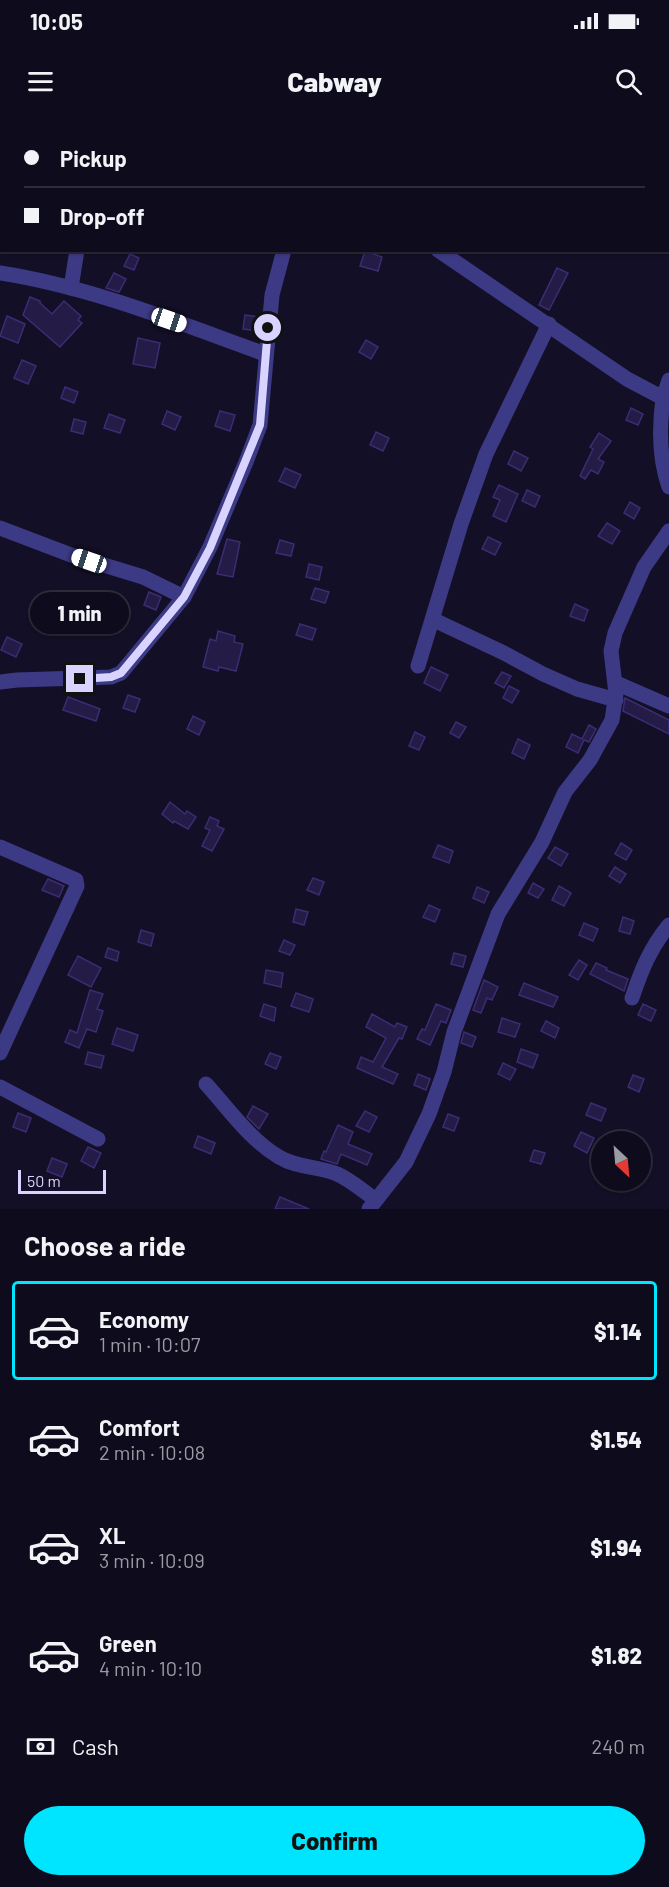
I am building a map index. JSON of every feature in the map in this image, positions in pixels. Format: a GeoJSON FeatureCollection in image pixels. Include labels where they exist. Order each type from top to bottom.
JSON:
{"type":"FeatureCollection","features":[{"type":"Feature","properties":{"kind":"street"},"geometry":{"type":"LineString","coordinates":[[71,288],[77,252]]}},
{"type":"Feature","properties":{"kind":"street"},"geometry":{"type":"LineString","coordinates":[[0,682],[111,677],[121,673],[184,597],[210,548],[260,425],[272,295],[283,252]]}},
{"type":"Feature","properties":{"kind":"street"},"geometry":{"type":"LineString","coordinates":[[441,252],[627,379],[663,398]]}},
{"type":"Feature","properties":{"kind":"street"},"geometry":{"type":"LineString","coordinates":[[0,273],[71,288],[124,304],[265,354]]}},
{"type":"Feature","properties":{"kind":"street"},"geometry":{"type":"LineString","coordinates":[[418,666],[434,620],[461,524],[486,454],[549,324]]}},
{"type":"Feature","properties":{"kind":"street"},"geometry":{"type":"LineString","coordinates":[[669,380],[663,398],[661,422],[662,467],[669,487]]}},
{"type":"Feature","properties":{"kind":"street"},"geometry":{"type":"LineString","coordinates":[[0,528],[71,555],[143,578],[184,597]]}},
{"type":"Feature","properties":{"kind":"street"},"geometry":{"type":"LineString","coordinates":[[206,1084],[258,1140],[278,1156],[294,1164],[339,1175],[373,1205],[406,1162],[429,1114],[444,1072],[454,1032],[498,914],[542,842],[565,792],[590,760],[612,720],[616,700],[616,683],[611,651],[615,633],[644,567],[669,531]]}},
{"type":"Feature","properties":{"kind":"street"},"geometry":{"type":"LineString","coordinates":[[434,620],[577,689],[616,700]]}},
{"type":"Feature","properties":{"kind":"street"},"geometry":{"type":"LineString","coordinates":[[616,683],[669,706]]}},
{"type":"Feature","properties":{"kind":"street"},"geometry":{"type":"LineString","coordinates":[[0,846],[76,880],[77,886],[0,1053]]}},
{"type":"Feature","properties":{"kind":"street"},"geometry":{"type":"LineString","coordinates":[[632,998],[646,957],[657,939],[669,926]]}},
{"type":"Feature","properties":{"kind":"street"},"geometry":{"type":"LineString","coordinates":[[0,1087],[98,1139]]}},
{"type":"Feature","properties":{"kind":"building"},"geometry":{"type":"Polygon","coordinates":[[[365,252],[382,257],[378,271],[360,266],[365,252]]]}},
{"type":"Feature","properties":{"kind":"building"},"geometry":{"type":"Polygon","coordinates":[[[130,254],[139,258],[134,270],[124,266],[130,254]]]}},
{"type":"Feature","properties":{"kind":"building"},"geometry":{"type":"Polygon","coordinates":[[[557,268],[568,273],[549,310],[539,305],[557,268]]]}},
{"type":"Feature","properties":{"kind":"building"},"geometry":{"type":"Polygon","coordinates":[[[114,273],[126,279],[119,292],[106,288],[114,273]]]}},
{"type":"Feature","properties":{"kind":"building"},"geometry":{"type":"Polygon","coordinates":[[[30,297],[40,301],[52,314],[64,301],[81,316],[78,320],[82,323],[60,347],[23,315],[30,297]]]}},
{"type":"Feature","properties":{"kind":"building"},"geometry":{"type":"Polygon","coordinates":[[[245,315],[259,317],[257,331],[243,329],[245,315]]]}},
{"type":"Feature","properties":{"kind":"building"},"geometry":{"type":"Polygon","coordinates":[[[7,316],[25,324],[18,343],[0,336],[7,316]]]}},
{"type":"Feature","properties":{"kind":"building"},"geometry":{"type":"Polygon","coordinates":[[[138,338],[160,343],[155,368],[133,364],[138,338]]]}},
{"type":"Feature","properties":{"kind":"building"},"geometry":{"type":"Polygon","coordinates":[[[366,340],[378,347],[371,359],[359,352],[366,340]]]}},
{"type":"Feature","properties":{"kind":"building"},"geometry":{"type":"Polygon","coordinates":[[[22,360],[36,366],[28,384],[14,378],[22,360]]]}},
{"type":"Feature","properties":{"kind":"building"},"geometry":{"type":"Polygon","coordinates":[[[65,387],[78,392],[74,403],[61,398],[65,387]]]}},
{"type":"Feature","properties":{"kind":"building"},"geometry":{"type":"Polygon","coordinates":[[[631,408],[643,414],[638,425],[626,420],[631,408]]]}},
{"type":"Feature","properties":{"kind":"building"},"geometry":{"type":"Polygon","coordinates":[[[167,411],[181,417],[175,430],[162,424],[167,411]]]}},
{"type":"Feature","properties":{"kind":"building"},"geometry":{"type":"Polygon","coordinates":[[[220,411],[235,415],[230,431],[215,426],[220,411]]]}},
{"type":"Feature","properties":{"kind":"building"},"geometry":{"type":"Polygon","coordinates":[[[109,414],[125,420],[120,433],[104,428],[109,414]]]}},
{"type":"Feature","properties":{"kind":"building"},"geometry":{"type":"Polygon","coordinates":[[[74,419],[86,422],[83,434],[71,431],[74,419]]]}},
{"type":"Feature","properties":{"kind":"building"},"geometry":{"type":"Polygon","coordinates":[[[376,432],[389,438],[383,451],[370,445],[376,432]]]}},
{"type":"Feature","properties":{"kind":"building"},"geometry":{"type":"Polygon","coordinates":[[[599,433],[611,441],[598,459],[604,462],[598,474],[591,470],[585,479],[580,476],[593,449],[590,447],[599,433]]]}},
{"type":"Feature","properties":{"kind":"building"},"geometry":{"type":"Polygon","coordinates":[[[514,451],[528,458],[521,471],[508,464],[514,451]]]}},
{"type":"Feature","properties":{"kind":"building"},"geometry":{"type":"Polygon","coordinates":[[[285,468],[301,475],[295,488],[279,481],[285,468]]]}},
{"type":"Feature","properties":{"kind":"building"},"geometry":{"type":"Polygon","coordinates":[[[499,485],[518,494],[506,522],[493,516],[500,500],[493,497],[499,485]]]}},
{"type":"Feature","properties":{"kind":"building"},"geometry":{"type":"Polygon","coordinates":[[[527,490],[540,496],[535,507],[522,501],[527,490]]]}},
{"type":"Feature","properties":{"kind":"building"},"geometry":{"type":"Polygon","coordinates":[[[630,502],[640,508],[634,519],[624,513],[630,502]]]}},
{"type":"Feature","properties":{"kind":"building"},"geometry":{"type":"Polygon","coordinates":[[[607,523],[620,531],[612,544],[598,536],[607,523]]]}},
{"type":"Feature","properties":{"kind":"building"},"geometry":{"type":"Polygon","coordinates":[[[488,537],[501,543],[495,555],[482,549],[488,537]]]}},
{"type":"Feature","properties":{"kind":"building"},"geometry":{"type":"Polygon","coordinates":[[[227,539],[240,542],[233,577],[217,574],[227,539]]]}},
{"type":"Feature","properties":{"kind":"building"},"geometry":{"type":"Polygon","coordinates":[[[280,540],[294,544],[291,556],[276,553],[280,540]]]}},
{"type":"Feature","properties":{"kind":"building"},"geometry":{"type":"Polygon","coordinates":[[[309,564],[322,567],[319,580],[306,577],[309,564]]]}},
{"type":"Feature","properties":{"kind":"building"},"geometry":{"type":"Polygon","coordinates":[[[315,588],[329,592],[325,603],[311,599],[315,588]]]}},
{"type":"Feature","properties":{"kind":"building"},"geometry":{"type":"Polygon","coordinates":[[[149,592],[161,597],[156,610],[144,605],[149,592]]]}},
{"type":"Feature","properties":{"kind":"building"},"geometry":{"type":"Polygon","coordinates":[[[575,604],[588,610],[584,621],[570,616],[575,604]]]}},
{"type":"Feature","properties":{"kind":"building"},"geometry":{"type":"Polygon","coordinates":[[[300,624],[316,629],[312,640],[296,635],[300,624]]]}},
{"type":"Feature","properties":{"kind":"building"},"geometry":{"type":"Polygon","coordinates":[[[218,631],[235,636],[234,642],[243,644],[236,671],[219,667],[218,671],[203,667],[210,639],[216,641],[218,631]]]}},
{"type":"Feature","properties":{"kind":"building"},"geometry":{"type":"Polygon","coordinates":[[[7,637],[22,644],[16,657],[1,650],[7,637]]]}},
{"type":"Feature","properties":{"kind":"building"},"geometry":{"type":"Polygon","coordinates":[[[431,667],[448,675],[440,691],[424,683],[431,667]]]}},
{"type":"Feature","properties":{"kind":"building"},"geometry":{"type":"Polygon","coordinates":[[[502,672],[511,676],[504,688],[495,683],[502,672]]]}},
{"type":"Feature","properties":{"kind":"building"},"geometry":{"type":"Polygon","coordinates":[[[509,686],[519,691],[512,703],[503,698],[509,686]]]}},
{"type":"Feature","properties":{"kind":"building"},"geometry":{"type":"Polygon","coordinates":[[[128,695],[140,699],[135,712],[123,708],[128,695]]]}},
{"type":"Feature","properties":{"kind":"building"},"geometry":{"type":"Polygon","coordinates":[[[68,697],[100,709],[96,721],[63,710],[68,697]]]}},
{"type":"Feature","properties":{"kind":"building"},"geometry":{"type":"Polygon","coordinates":[[[625,698],[669,720],[669,734],[623,711],[625,698]]]}},
{"type":"Feature","properties":{"kind":"building"},"geometry":{"type":"Polygon","coordinates":[[[193,716],[205,722],[199,735],[187,729],[193,716]]]}},
{"type":"Feature","properties":{"kind":"building"},"geometry":{"type":"Polygon","coordinates":[[[456,722],[466,727],[459,738],[450,733],[456,722]]]}},
{"type":"Feature","properties":{"kind":"building"},"geometry":{"type":"Polygon","coordinates":[[[589,725],[596,729],[589,742],[584,740],[578,753],[566,747],[572,734],[582,739],[589,725]]]}},
{"type":"Feature","properties":{"kind":"building"},"geometry":{"type":"Polygon","coordinates":[[[415,732],[425,737],[419,750],[409,746],[415,732]]]}},
{"type":"Feature","properties":{"kind":"building"},"geometry":{"type":"Polygon","coordinates":[[[518,739],[530,745],[524,759],[512,753],[518,739]]]}},
{"type":"Feature","properties":{"kind":"building"},"geometry":{"type":"Polygon","coordinates":[[[170,802],[185,814],[187,811],[196,817],[188,829],[174,821],[173,823],[162,814],[170,802]]]}},
{"type":"Feature","properties":{"kind":"building"},"geometry":{"type":"Polygon","coordinates":[[[210,817],[219,821],[217,826],[224,829],[212,851],[202,846],[210,830],[205,828],[210,817]]]}},
{"type":"Feature","properties":{"kind":"building"},"geometry":{"type":"Polygon","coordinates":[[[621,843],[632,850],[626,860],[615,854],[621,843]]]}},
{"type":"Feature","properties":{"kind":"building"},"geometry":{"type":"Polygon","coordinates":[[[438,845],[453,851],[449,863],[433,857],[438,845]]]}},
{"type":"Feature","properties":{"kind":"building"},"geometry":{"type":"Polygon","coordinates":[[[555,847],[568,854],[561,866],[548,858],[555,847]]]}},
{"type":"Feature","properties":{"kind":"building"},"geometry":{"type":"Polygon","coordinates":[[[615,867],[626,874],[620,883],[609,876],[615,867]]]}},
{"type":"Feature","properties":{"kind":"building"},"geometry":{"type":"Polygon","coordinates":[[[313,878],[324,882],[319,895],[307,890],[313,878]]]}},
{"type":"Feature","properties":{"kind":"building"},"geometry":{"type":"Polygon","coordinates":[[[48,879],[64,886],[59,897],[42,890],[48,879]]]}},
{"type":"Feature","properties":{"kind":"building"},"geometry":{"type":"Polygon","coordinates":[[[533,883],[544,889],[538,898],[528,893],[533,883]]]}},
{"type":"Feature","properties":{"kind":"building"},"geometry":{"type":"Polygon","coordinates":[[[559,886],[571,893],[564,906],[552,900],[559,886]]]}},
{"type":"Feature","properties":{"kind":"building"},"geometry":{"type":"Polygon","coordinates":[[[477,887],[489,892],[484,903],[473,898],[477,887]]]}},
{"type":"Feature","properties":{"kind":"building"},"geometry":{"type":"Polygon","coordinates":[[[429,905],[440,910],[435,922],[423,917],[429,905]]]}},
{"type":"Feature","properties":{"kind":"building"},"geometry":{"type":"Polygon","coordinates":[[[296,909],[308,912],[304,925],[293,922],[296,909]]]}},
{"type":"Feature","properties":{"kind":"building"},"geometry":{"type":"Polygon","coordinates":[[[623,917],[634,921],[630,934],[619,931],[623,917]]]}},
{"type":"Feature","properties":{"kind":"building"},"geometry":{"type":"Polygon","coordinates":[[[584,923],[598,929],[593,941],[579,935],[584,923]]]}},
{"type":"Feature","properties":{"kind":"building"},"geometry":{"type":"Polygon","coordinates":[[[141,930],[154,934],[151,946],[138,942],[141,930]]]}},
{"type":"Feature","properties":{"kind":"building"},"geometry":{"type":"Polygon","coordinates":[[[284,940],[295,945],[290,955],[279,951],[284,940]]]}},
{"type":"Feature","properties":{"kind":"building"},"geometry":{"type":"Polygon","coordinates":[[[108,948],[119,952],[117,961],[105,957],[108,948]]]}},
{"type":"Feature","properties":{"kind":"building"},"geometry":{"type":"Polygon","coordinates":[[[454,953],[466,956],[463,967],[451,964],[454,953]]]}},
{"type":"Feature","properties":{"kind":"building"},"geometry":{"type":"Polygon","coordinates":[[[78,956],[101,968],[91,987],[68,975],[78,956]]]}},
{"type":"Feature","properties":{"kind":"building"},"geometry":{"type":"Polygon","coordinates":[[[579,960],[587,965],[578,980],[569,975],[579,960]]]}},
{"type":"Feature","properties":{"kind":"building"},"geometry":{"type":"Polygon","coordinates":[[[596,963],[628,979],[624,991],[590,974],[596,963]]]}},
{"type":"Feature","properties":{"kind":"building"},"geometry":{"type":"Polygon","coordinates":[[[266,970],[283,973],[281,987],[264,983],[266,970]]]}},
{"type":"Feature","properties":{"kind":"building"},"geometry":{"type":"Polygon","coordinates":[[[484,980],[498,987],[492,1000],[487,998],[481,1013],[473,1010],[484,980]]]}},
{"type":"Feature","properties":{"kind":"building"},"geometry":{"type":"Polygon","coordinates":[[[524,983],[558,997],[553,1007],[519,995],[524,983]]]}},
{"type":"Feature","properties":{"kind":"building"},"geometry":{"type":"Polygon","coordinates":[[[90,990],[103,994],[97,1009],[103,1011],[96,1032],[87,1029],[79,1048],[65,1042],[70,1030],[77,1033],[90,990]]]}},
{"type":"Feature","properties":{"kind":"building"},"geometry":{"type":"Polygon","coordinates":[[[296,993],[313,999],[309,1012],[291,1006],[296,993]]]}},
{"type":"Feature","properties":{"kind":"building"},"geometry":{"type":"Polygon","coordinates":[[[264,1004],[276,1008],[274,1021],[260,1016],[264,1004]]]}},
{"type":"Feature","properties":{"kind":"building"},"geometry":{"type":"Polygon","coordinates":[[[436,1004],[451,1010],[446,1023],[441,1021],[430,1045],[417,1039],[422,1029],[425,1030],[436,1004]]]}},
{"type":"Feature","properties":{"kind":"building"},"geometry":{"type":"Polygon","coordinates":[[[643,1004],[656,1010],[651,1021],[638,1015],[643,1004]]]}},
{"type":"Feature","properties":{"kind":"building"},"geometry":{"type":"Polygon","coordinates":[[[372,1014],[395,1027],[397,1023],[407,1027],[402,1039],[399,1038],[382,1067],[398,1074],[393,1084],[357,1068],[361,1057],[373,1062],[386,1038],[366,1027],[372,1014]]]}},
{"type":"Feature","properties":{"kind":"building"},"geometry":{"type":"Polygon","coordinates":[[[502,1018],[520,1024],[515,1037],[498,1032],[502,1018]]]}},
{"type":"Feature","properties":{"kind":"building"},"geometry":{"type":"Polygon","coordinates":[[[546,1021],[559,1028],[555,1038],[541,1031],[546,1021]]]}},
{"type":"Feature","properties":{"kind":"building"},"geometry":{"type":"Polygon","coordinates":[[[117,1028],[138,1035],[133,1051],[112,1044],[117,1028]]]}},
{"type":"Feature","properties":{"kind":"building"},"geometry":{"type":"Polygon","coordinates":[[[464,1032],[476,1037],[472,1047],[461,1043],[464,1032]]]}},
{"type":"Feature","properties":{"kind":"building"},"geometry":{"type":"Polygon","coordinates":[[[521,1049],[538,1055],[533,1068],[517,1062],[521,1049]]]}},
{"type":"Feature","properties":{"kind":"building"},"geometry":{"type":"Polygon","coordinates":[[[88,1052],[104,1056],[101,1068],[85,1064],[88,1052]]]}},
{"type":"Feature","properties":{"kind":"building"},"geometry":{"type":"Polygon","coordinates":[[[270,1053],[281,1057],[276,1069],[265,1064],[270,1053]]]}},
{"type":"Feature","properties":{"kind":"building"},"geometry":{"type":"Polygon","coordinates":[[[503,1063],[516,1069],[510,1080],[498,1074],[503,1063]]]}},
{"type":"Feature","properties":{"kind":"building"},"geometry":{"type":"Polygon","coordinates":[[[418,1074],[430,1079],[426,1090],[414,1085],[418,1074]]]}},
{"type":"Feature","properties":{"kind":"building"},"geometry":{"type":"Polygon","coordinates":[[[633,1075],[644,1079],[639,1092],[628,1087],[633,1075]]]}},
{"type":"Feature","properties":{"kind":"building"},"geometry":{"type":"Polygon","coordinates":[[[591,1103],[606,1109],[601,1121],[586,1115],[591,1103]]]}},
{"type":"Feature","properties":{"kind":"building"},"geometry":{"type":"Polygon","coordinates":[[[253,1106],[268,1114],[259,1129],[247,1117],[253,1106]]]}},
{"type":"Feature","properties":{"kind":"building"},"geometry":{"type":"Polygon","coordinates":[[[365,1111],[377,1117],[369,1132],[356,1126],[365,1111]]]}},
{"type":"Feature","properties":{"kind":"building"},"geometry":{"type":"Polygon","coordinates":[[[18,1113],[31,1118],[26,1132],[13,1127],[18,1113]]]}},
{"type":"Feature","properties":{"kind":"building"},"geometry":{"type":"Polygon","coordinates":[[[448,1114],[459,1118],[454,1131],[443,1127],[448,1114]]]}},
{"type":"Feature","properties":{"kind":"building"},"geometry":{"type":"Polygon","coordinates":[[[338,1125],[353,1132],[348,1144],[372,1154],[367,1165],[341,1154],[337,1164],[321,1159],[338,1125]]]}},
{"type":"Feature","properties":{"kind":"building"},"geometry":{"type":"Polygon","coordinates":[[[581,1132],[591,1137],[591,1144],[587,1153],[574,1146],[581,1132]]]}},
{"type":"Feature","properties":{"kind":"building"},"geometry":{"type":"Polygon","coordinates":[[[198,1136],[215,1143],[211,1154],[194,1147],[198,1136]]]}},
{"type":"Feature","properties":{"kind":"building"},"geometry":{"type":"Polygon","coordinates":[[[88,1147],[101,1153],[94,1168],[81,1161],[88,1147]]]}},
{"type":"Feature","properties":{"kind":"building"},"geometry":{"type":"Polygon","coordinates":[[[534,1150],[545,1153],[541,1164],[530,1161],[534,1150]]]}},
{"type":"Feature","properties":{"kind":"building"},"geometry":{"type":"Polygon","coordinates":[[[52,1158],[67,1164],[62,1177],[47,1171],[52,1158]]]}},
{"type":"Feature","properties":{"kind":"building"},"geometry":{"type":"Polygon","coordinates":[[[280,1197],[309,1209],[275,1209],[280,1197]]]}},
{"type":"Feature","properties":{"kind":"route"},"geometry":{"type":"LineString","coordinates":[[80,679],[111,677],[121,673],[184,597],[210,548],[260,425],[268,328]]}}]}
